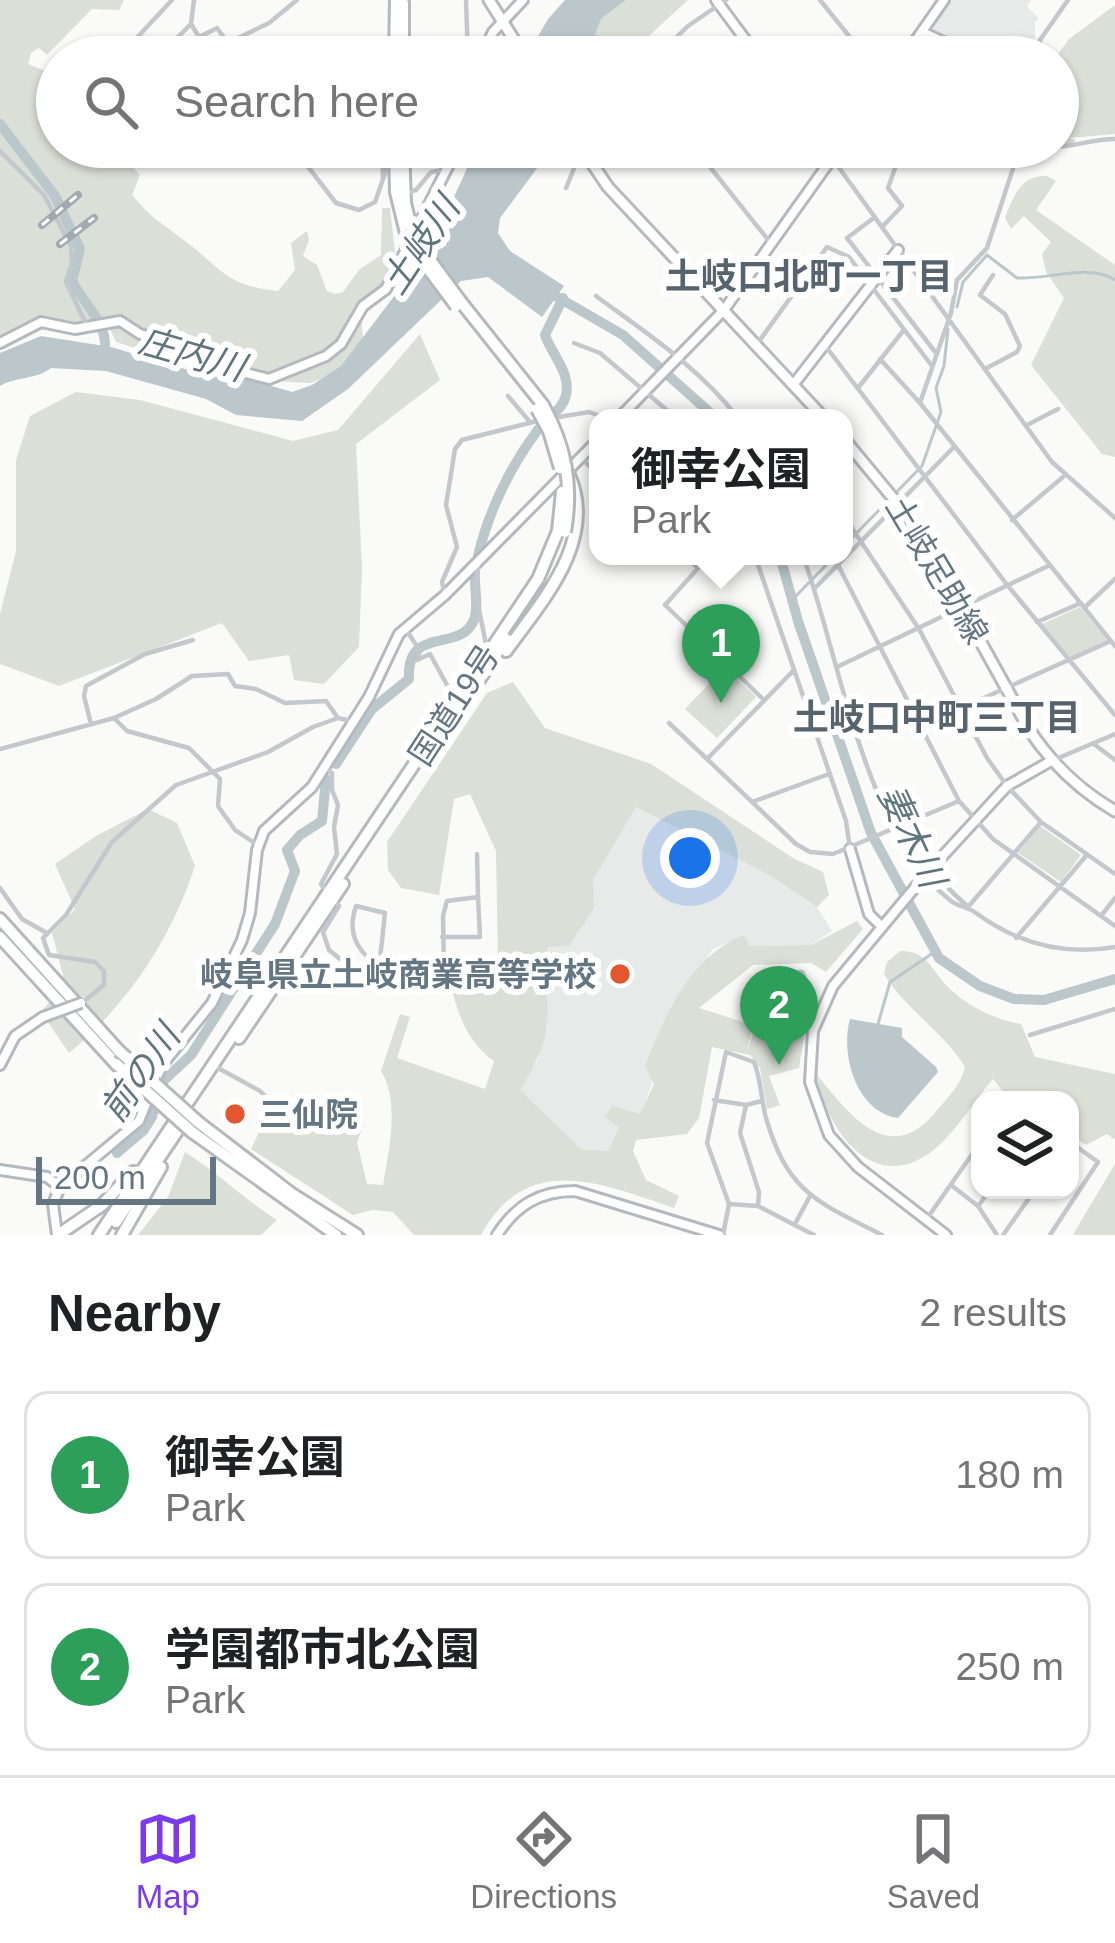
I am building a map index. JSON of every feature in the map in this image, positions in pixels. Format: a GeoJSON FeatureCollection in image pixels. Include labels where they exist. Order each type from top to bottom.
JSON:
{"type":"FeatureCollection","features":[{"type":"Feature","properties":{"kind":"highway"},"geometry":{"type":"LineString","coordinates":[[395,36],[399,0]]}},
{"type":"Feature","properties":{"kind":"highway"},"geometry":{"type":"LineString","coordinates":[[396,36],[399,0]]}},
{"type":"Feature","properties":{"kind":"highway","name":"国道19号"},"geometry":{"type":"LineString","coordinates":[[103,1235],[201,1082],[479,681],[544,581],[561,531],[562,483],[544,413],[423,264],[398,207],[398,168]]}},
{"type":"Feature","properties":{"kind":"highway","name":"国道19号"},"geometry":{"type":"LineString","coordinates":[[401,168],[408,230]]}},
{"type":"Feature","properties":{"kind":"highway"},"geometry":{"type":"LineString","coordinates":[[479,681],[499,661],[562,571],[574,539],[577,506],[567,472]]}},
{"type":"Feature","properties":{"kind":"highway","name":"国道19号"},"geometry":{"type":"LineString","coordinates":[[103,1235],[192,1124],[218,1068],[538,579],[561,531]]}},
{"type":"Feature","properties":{"kind":"highway"},"geometry":{"type":"LineString","coordinates":[[0,920],[117,1057]]}},
{"type":"Feature","properties":{"kind":"highway"},"geometry":{"type":"LineString","coordinates":[[0,937],[117,1057],[192,1124],[336,1235]]}},
{"type":"Feature","properties":{"kind":"highway"},"geometry":{"type":"LineString","coordinates":[[60,1232],[90,1214],[122,1185],[201,1082]]}},
{"type":"Feature","properties":{"kind":"highway"},"geometry":{"type":"LineString","coordinates":[[122,1235],[192,1124]]}},
{"type":"Feature","properties":{"kind":"highway"},"geometry":{"type":"LineString","coordinates":[[192,1124],[357,1235]]}},
{"type":"Feature","properties":{"kind":"main road"},"geometry":{"type":"LineString","coordinates":[[488,0],[511,36]]}},
{"type":"Feature","properties":{"kind":"main road"},"geometry":{"type":"LineString","coordinates":[[493,36],[524,0]]}},
{"type":"Feature","properties":{"kind":"main road"},"geometry":{"type":"LineString","coordinates":[[919,36],[944,0]]}},
{"type":"Feature","properties":{"kind":"main road"},"geometry":{"type":"LineString","coordinates":[[719,2],[742,36]]}},
{"type":"Feature","properties":{"kind":"main road"},"geometry":{"type":"LineString","coordinates":[[922,32],[931,36]]}},
{"type":"Feature","properties":{"kind":"main road"},"geometry":{"type":"LineString","coordinates":[[0,343],[41,322],[90,328],[120,321],[140,334],[223,359],[269,379],[292,373],[335,350],[363,306],[386,289],[448,168]]}},
{"type":"Feature","properties":{"kind":"main road"},"geometry":{"type":"LineString","coordinates":[[596,168],[608,187],[816,409]]}},
{"type":"Feature","properties":{"kind":"main road"},"geometry":{"type":"LineString","coordinates":[[628,409],[724,310],[825,168]]}},
{"type":"Feature","properties":{"kind":"main road"},"geometry":{"type":"LineString","coordinates":[[793,385],[898,250]]}},
{"type":"Feature","properties":{"kind":"main road","name":"土岐足助線"},"geometry":{"type":"LineString","coordinates":[[853,449],[900,502],[1051,761],[1083,791],[1115,811]]}},
{"type":"Feature","properties":{"kind":"main road"},"geometry":{"type":"LineString","coordinates":[[60,1232],[53,1204],[60,1187],[139,1121],[162,1065],[212,1003],[242,940],[258,844],[269,824],[305,797],[374,687],[395,639],[589,450]]}},
{"type":"Feature","properties":{"kind":"main road"},"geometry":{"type":"LineString","coordinates":[[946,1235],[858,1167],[829,1135],[810,1082],[813,1031],[832,986],[925,875],[1007,786],[1051,761]]}},
{"type":"Feature","properties":{"kind":"main road"},"geometry":{"type":"LineString","coordinates":[[853,848],[869,914],[881,926]]}},
{"type":"Feature","properties":{"kind":"main road"},"geometry":{"type":"LineString","coordinates":[[0,1065],[15,1036],[43,1017],[81,1003]]}},
{"type":"Feature","properties":{"kind":"main road"},"geometry":{"type":"LineString","coordinates":[[0,1170],[46,1177],[60,1187]]}},
{"type":"Feature","properties":{"kind":"main road"},"geometry":{"type":"LineString","coordinates":[[497,1235],[512,1214],[531,1200],[575,1191],[721,1235]]}},
{"type":"Feature","properties":{"kind":"street"},"geometry":{"type":"LineString","coordinates":[[139,36],[172,0]]}},
{"type":"Feature","properties":{"kind":"street"},"geometry":{"type":"LineString","coordinates":[[178,36],[190,24],[194,0]]}},
{"type":"Feature","properties":{"kind":"street"},"geometry":{"type":"LineString","coordinates":[[242,36],[269,23],[297,0]]}},
{"type":"Feature","properties":{"kind":"street"},"geometry":{"type":"LineString","coordinates":[[466,0],[467,36]]}},
{"type":"Feature","properties":{"kind":"street"},"geometry":{"type":"LineString","coordinates":[[820,0],[849,36]]}},
{"type":"Feature","properties":{"kind":"street"},"geometry":{"type":"LineString","coordinates":[[1043,36],[1068,0]]}},
{"type":"Feature","properties":{"kind":"street"},"geometry":{"type":"LineString","coordinates":[[678,36],[719,2]]}},
{"type":"Feature","properties":{"kind":"street"},"geometry":{"type":"LineString","coordinates":[[190,24],[198,36]]}},
{"type":"Feature","properties":{"kind":"street"},"geometry":{"type":"LineString","coordinates":[[1079,146],[1115,139]]}},
{"type":"Feature","properties":{"kind":"street"},"geometry":{"type":"LineString","coordinates":[[0,152],[44,195],[71,246],[66,282],[90,328]]}},
{"type":"Feature","properties":{"kind":"street"},"geometry":{"type":"LineString","coordinates":[[308,168],[330,198],[351,208],[370,208],[385,168]]}},
{"type":"Feature","properties":{"kind":"street"},"geometry":{"type":"LineString","coordinates":[[382,168],[382,179]]}},
{"type":"Feature","properties":{"kind":"street"},"geometry":{"type":"LineString","coordinates":[[566,188],[577,168]]}},
{"type":"Feature","properties":{"kind":"street"},"geometry":{"type":"LineString","coordinates":[[711,168],[771,244]]}},
{"type":"Feature","properties":{"kind":"street"},"geometry":{"type":"LineString","coordinates":[[839,168],[1065,476],[1115,518]]}},
{"type":"Feature","properties":{"kind":"street"},"geometry":{"type":"LineString","coordinates":[[883,226],[902,206],[888,188],[895,168]]}},
{"type":"Feature","properties":{"kind":"street"},"geometry":{"type":"LineString","coordinates":[[920,403],[959,275],[987,248],[1015,168]]}},
{"type":"Feature","properties":{"kind":"street"},"geometry":{"type":"LineString","coordinates":[[404,193],[416,190],[431,172],[446,171]]}},
{"type":"Feature","properties":{"kind":"street"},"geometry":{"type":"LineString","coordinates":[[875,216],[847,238],[932,366]]}},
{"type":"Feature","properties":{"kind":"street"},"geometry":{"type":"LineString","coordinates":[[756,345],[827,247],[850,257],[874,280],[936,353]]}},
{"type":"Feature","properties":{"kind":"street"},"geometry":{"type":"LineString","coordinates":[[985,369],[1020,346],[1005,314],[980,295],[993,274]]}},
{"type":"Feature","properties":{"kind":"street"},"geometry":{"type":"LineString","coordinates":[[596,296],[678,358],[731,409]]}},
{"type":"Feature","properties":{"kind":"street"},"geometry":{"type":"LineString","coordinates":[[858,388],[904,329]]}},
{"type":"Feature","properties":{"kind":"street"},"geometry":{"type":"LineString","coordinates":[[574,343],[600,353],[648,388],[668,409]]}},
{"type":"Feature","properties":{"kind":"street"},"geometry":{"type":"LineString","coordinates":[[824,344],[1008,586],[1115,715]]}},
{"type":"Feature","properties":{"kind":"street"},"geometry":{"type":"LineString","coordinates":[[880,359],[1113,643],[919,727]]}},
{"type":"Feature","properties":{"kind":"street"},"geometry":{"type":"LineString","coordinates":[[508,396],[530,422]]}},
{"type":"Feature","properties":{"kind":"street"},"geometry":{"type":"LineString","coordinates":[[1027,425],[1058,409]]}},
{"type":"Feature","properties":{"kind":"street"},"geometry":{"type":"LineString","coordinates":[[445,595],[442,582],[458,547],[446,505],[455,449],[462,440],[530,422],[544,413],[589,412]]}},
{"type":"Feature","properties":{"kind":"street"},"geometry":{"type":"LineString","coordinates":[[853,549],[953,448]]}},
{"type":"Feature","properties":{"kind":"street"},"geometry":{"type":"LineString","coordinates":[[581,458],[589,466]]}},
{"type":"Feature","properties":{"kind":"street"},"geometry":{"type":"LineString","coordinates":[[1012,520],[1065,476]]}},
{"type":"Feature","properties":{"kind":"street"},"geometry":{"type":"LineString","coordinates":[[853,528],[920,629],[1007,786],[1041,822],[1115,874]]}},
{"type":"Feature","properties":{"kind":"street"},"geometry":{"type":"LineString","coordinates":[[442,724],[438,721],[486,644],[476,595],[478,562]]}},
{"type":"Feature","properties":{"kind":"street"},"geometry":{"type":"LineString","coordinates":[[695,565],[698,568]]}},
{"type":"Feature","properties":{"kind":"street"},"geometry":{"type":"LineString","coordinates":[[701,565],[665,604],[764,700]]}},
{"type":"Feature","properties":{"kind":"street"},"geometry":{"type":"LineString","coordinates":[[758,565],[853,848]]}},
{"type":"Feature","properties":{"kind":"street"},"geometry":{"type":"LineString","coordinates":[[806,565],[880,799],[894,829],[925,875],[953,903],[968,907]]}},
{"type":"Feature","properties":{"kind":"street"},"geometry":{"type":"LineString","coordinates":[[815,588],[838,565],[919,727],[959,801],[976,821],[1115,926]]}},
{"type":"Feature","properties":{"kind":"street"},"geometry":{"type":"LineString","coordinates":[[838,666],[1048,566]]}},
{"type":"Feature","properties":{"kind":"street"},"geometry":{"type":"LineString","coordinates":[[1037,622],[1083,605],[1115,579]]}},
{"type":"Feature","properties":{"kind":"street"},"geometry":{"type":"LineString","coordinates":[[406,628],[419,649],[416,658],[430,654],[453,696]]}},
{"type":"Feature","properties":{"kind":"street"},"geometry":{"type":"LineString","coordinates":[[91,724],[86,686],[145,654],[193,640]]}},
{"type":"Feature","properties":{"kind":"street"},"geometry":{"type":"LineString","coordinates":[[707,759],[794,670]]}},
{"type":"Feature","properties":{"kind":"street"},"geometry":{"type":"LineString","coordinates":[[0,749],[115,718],[200,673],[228,674],[235,686],[256,688],[285,703],[326,701],[338,718]]}},
{"type":"Feature","properties":{"kind":"street"},"geometry":{"type":"LineString","coordinates":[[115,718],[127,731],[189,748],[215,772],[221,789],[218,806],[235,830],[258,844]]}},
{"type":"Feature","properties":{"kind":"street"},"geometry":{"type":"LineString","coordinates":[[81,1003],[104,986],[104,971],[95,962],[50,955],[44,945],[45,932],[66,915],[116,837],[176,785],[268,752],[338,718],[352,721]]}},
{"type":"Feature","properties":{"kind":"street"},"geometry":{"type":"LineString","coordinates":[[669,723],[811,852],[823,855],[853,848],[959,801]]}},
{"type":"Feature","properties":{"kind":"street"},"geometry":{"type":"LineString","coordinates":[[1051,761],[1115,734]]}},
{"type":"Feature","properties":{"kind":"street"},"geometry":{"type":"LineString","coordinates":[[1094,744],[1115,760]]}},
{"type":"Feature","properties":{"kind":"street"},"geometry":{"type":"LineString","coordinates":[[324,767],[332,773],[338,805],[336,860],[321,884],[339,906],[323,932],[325,944],[369,983],[374,983],[378,963],[385,913],[356,906],[351,932],[358,947],[378,963],[444,972],[447,901],[478,897]]}},
{"type":"Feature","properties":{"kind":"street"},"geometry":{"type":"LineString","coordinates":[[752,802],[830,774]]}},
{"type":"Feature","properties":{"kind":"street"},"geometry":{"type":"LineString","coordinates":[[968,907],[1041,822]]}},
{"type":"Feature","properties":{"kind":"street"},"geometry":{"type":"LineString","coordinates":[[442,937],[480,937],[478,854]]}},
{"type":"Feature","properties":{"kind":"street"},"geometry":{"type":"LineString","coordinates":[[1016,938],[1087,855]]}},
{"type":"Feature","properties":{"kind":"street"},"geometry":{"type":"LineString","coordinates":[[0,888],[22,920],[45,932]]}},
{"type":"Feature","properties":{"kind":"street"},"geometry":{"type":"LineString","coordinates":[[949,890],[1016,938],[1082,952],[1115,947]]}},
{"type":"Feature","properties":{"kind":"street"},"geometry":{"type":"LineString","coordinates":[[1101,916],[1115,898]]}},
{"type":"Feature","properties":{"kind":"street"},"geometry":{"type":"LineString","coordinates":[[789,1025],[802,972],[778,974],[758,1015],[760,1019],[813,1031]]}},
{"type":"Feature","properties":{"kind":"street"},"geometry":{"type":"LineString","coordinates":[[1030,1035],[1115,1009]]}},
{"type":"Feature","properties":{"kind":"street"},"geometry":{"type":"LineString","coordinates":[[721,1235],[729,1204],[707,1142],[726,1052],[754,1062],[762,1101],[794,1182],[880,1235]]}},
{"type":"Feature","properties":{"kind":"street"},"geometry":{"type":"LineString","coordinates":[[218,1068],[260,1091],[274,1105],[268,1114]]}},
{"type":"Feature","properties":{"kind":"street"},"geometry":{"type":"LineString","coordinates":[[714,1100],[746,1106],[762,1101]]}},
{"type":"Feature","properties":{"kind":"street"},"geometry":{"type":"LineString","coordinates":[[746,1106],[740,1133],[759,1192],[758,1206]]}},
{"type":"Feature","properties":{"kind":"street"},"geometry":{"type":"LineString","coordinates":[[1079,1148],[1098,1162],[1079,1191]]}},
{"type":"Feature","properties":{"kind":"street"},"geometry":{"type":"LineString","coordinates":[[928,1217],[971,1155]]}},
{"type":"Feature","properties":{"kind":"street"},"geometry":{"type":"LineString","coordinates":[[951,1185],[978,1207],[1000,1235],[1028,1199]]}},
{"type":"Feature","properties":{"kind":"street"},"geometry":{"type":"LineString","coordinates":[[796,1222],[810,1196]]}},
{"type":"Feature","properties":{"kind":"street"},"geometry":{"type":"LineString","coordinates":[[978,1207],[984,1199]]}},
{"type":"Feature","properties":{"kind":"street"},"geometry":{"type":"LineString","coordinates":[[1050,1235],[1074,1199]]}},
{"type":"Feature","properties":{"kind":"street"},"geometry":{"type":"LineString","coordinates":[[729,1204],[758,1206],[814,1235]]}},
{"type":"Feature","properties":{"kind":"shaded area"},"geometry":{"type":"Polygon","coordinates":[[[0,0],[124,0],[119,10],[92,9],[66,36],[36,36],[36,50],[28,64],[36,67],[36,168],[134,168],[140,175],[132,195],[138,202],[234,279],[278,291],[295,270],[291,243],[307,231],[303,256],[317,265],[327,291],[343,292],[359,270],[381,255],[382,208],[390,208],[397,270],[385,294],[361,312],[364,351],[327,377],[310,383],[273,381],[257,370],[197,368],[116,342],[106,320],[18,332],[0,346],[0,0]]]}},
{"type":"Feature","properties":{"kind":"shaded area"},"geometry":{"type":"Polygon","coordinates":[[[565,0],[626,0],[601,19],[595,36],[538,36],[565,0]]]}},
{"type":"Feature","properties":{"kind":"shaded area"},"geometry":{"type":"Polygon","coordinates":[[[626,0],[688,0],[649,36],[595,36],[601,19],[626,0]]]}},
{"type":"Feature","properties":{"kind":"shaded area"},"geometry":{"type":"Polygon","coordinates":[[[947,0],[1031,0],[1027,6],[1039,19],[1035,36],[942,36],[933,32],[932,21],[947,0]]]}},
{"type":"Feature","properties":{"kind":"shaded area"},"geometry":{"type":"Polygon","coordinates":[[[1115,5],[1115,134],[1079,137],[1079,36],[1073,36],[1115,5]]]}},
{"type":"Feature","properties":{"kind":"shaded area"},"geometry":{"type":"Polygon","coordinates":[[[467,168],[537,168],[500,218],[498,233],[510,251],[564,286],[542,317],[488,277],[461,281],[348,389],[302,421],[236,415],[206,399],[106,371],[51,368],[0,386],[0,353],[41,336],[111,347],[192,371],[234,375],[292,392],[341,366],[434,240],[467,168]]]}},
{"type":"Feature","properties":{"kind":"shaded area"},"geometry":{"type":"Polygon","coordinates":[[[1047,176],[1056,181],[1036,210],[1115,265],[1115,457],[1102,454],[1031,365],[1064,298],[1046,272],[1042,254],[1051,242],[1024,216],[1011,229],[1005,218],[1024,183],[1047,176]]]}},
{"type":"Feature","properties":{"kind":"shaded area"},"geometry":{"type":"Polygon","coordinates":[[[420,334],[440,380],[356,444],[362,568],[359,647],[324,684],[294,680],[289,655],[249,661],[222,623],[59,686],[0,664],[0,614],[16,551],[16,460],[30,416],[76,392],[140,400],[293,441],[338,430],[420,334]]]}},
{"type":"Feature","properties":{"kind":"shaded area"},"geometry":{"type":"Polygon","coordinates":[[[1080,607],[1108,641],[1071,658],[1042,624],[1080,607]]]}},
{"type":"Feature","properties":{"kind":"shaded area"},"geometry":{"type":"Polygon","coordinates":[[[725,667],[756,697],[717,738],[685,709],[725,667]]]}},
{"type":"Feature","properties":{"kind":"shaded area"},"geometry":{"type":"Polygon","coordinates":[[[513,682],[545,728],[651,764],[793,858],[823,872],[829,895],[817,907],[769,875],[636,807],[593,880],[594,908],[569,946],[549,947],[545,1035],[520,1090],[581,1149],[608,1151],[619,1128],[605,1117],[612,1106],[640,1114],[654,1084],[645,1066],[661,1027],[695,972],[725,944],[744,935],[750,946],[811,945],[857,921],[863,929],[826,972],[811,963],[753,965],[699,1008],[753,1025],[747,1051],[757,1021],[805,1031],[799,1068],[769,1076],[780,1105],[767,1109],[760,1068],[750,1055],[712,1047],[699,1118],[687,1134],[636,1140],[633,1151],[646,1180],[679,1196],[674,1208],[593,1183],[543,1183],[520,1192],[499,1209],[481,1235],[414,1235],[393,1212],[353,1215],[251,1149],[259,1132],[286,1129],[301,1114],[364,1125],[357,1142],[367,1184],[383,1185],[392,1111],[381,1071],[400,1014],[410,1017],[397,1058],[485,1089],[494,1061],[463,1023],[449,975],[498,965],[496,851],[470,794],[454,799],[439,895],[401,888],[388,870],[387,842],[487,693],[513,682]]]}},
{"type":"Feature","properties":{"kind":"shaded area","name":"岐阜県立土岐商業高等学校"},"geometry":{"type":"Polygon","coordinates":[[[636,807],[769,875],[817,907],[832,931],[811,945],[750,946],[744,935],[713,949],[690,984],[640,1115],[606,1117],[620,1128],[608,1151],[581,1149],[519,1090],[538,1059],[548,1025],[543,964],[550,947],[569,946],[593,880],[636,807]]]}},
{"type":"Feature","properties":{"kind":"shaded area"},"geometry":{"type":"Polygon","coordinates":[[[148,809],[177,823],[195,866],[145,969],[69,1053],[41,1012],[65,983],[52,933],[75,909],[55,864],[148,809]]]}},
{"type":"Feature","properties":{"kind":"shaded area"},"geometry":{"type":"Polygon","coordinates":[[[1040,826],[1081,855],[1061,882],[1018,853],[1040,826]]]}},
{"type":"Feature","properties":{"kind":"shaded area"},"geometry":{"type":"Polygon","coordinates":[[[900,951],[918,955],[951,990],[975,1007],[1021,1024],[1035,1057],[1115,1074],[1115,1140],[1107,1134],[1086,1145],[1079,1141],[1079,1091],[1003,1091],[993,1079],[984,1091],[971,1091],[971,1108],[931,1152],[889,1166],[855,1149],[830,1115],[816,1074],[855,1118],[884,1135],[900,1136],[934,1114],[957,1086],[965,1067],[884,974],[887,962],[900,951]]]}},
{"type":"Feature","properties":{"kind":"shaded area"},"geometry":{"type":"Polygon","coordinates":[[[850,1019],[902,1028],[902,1037],[936,1067],[938,1072],[898,1118],[871,1105],[854,1079],[847,1048],[850,1019]]]}},
{"type":"Feature","properties":{"kind":"shaded area"},"geometry":{"type":"Polygon","coordinates":[[[185,1152],[277,1220],[261,1235],[138,1235],[168,1197],[185,1152]]]}},
{"type":"Feature","properties":{"kind":"shaded area"},"geometry":{"type":"Polygon","coordinates":[[[1115,1164],[1115,1235],[1073,1235],[1075,1231],[1115,1164]]]}},
{"type":"Feature","properties":{"kind":"waterway"},"geometry":{"type":"LineString","coordinates":[[0,124],[55,196],[80,249],[72,281],[101,327],[103,357]]}},
{"type":"Feature","properties":{"kind":"waterway"},"geometry":{"type":"LineString","coordinates":[[957,307],[963,282],[987,255],[1017,278],[1081,272],[1115,280]]}},
{"type":"Feature","properties":{"kind":"waterway","name":"妻木川"},"geometry":{"type":"LineString","coordinates":[[547,291],[623,335],[706,409]]}},
{"type":"Feature","properties":{"kind":"waterway","name":"前の川"},"geometry":{"type":"LineString","coordinates":[[478,556],[509,475],[564,400],[566,379],[545,335],[563,298]]}},
{"type":"Feature","properties":{"kind":"waterway"},"geometry":{"type":"LineString","coordinates":[[853,537],[922,466],[941,412],[936,388],[948,329]]}},
{"type":"Feature","properties":{"kind":"waterway","name":"妻木川"},"geometry":{"type":"LineString","coordinates":[[782,565],[871,833],[939,958],[980,986],[1014,999],[1044,1000],[1115,979]]}},
{"type":"Feature","properties":{"kind":"waterway"},"geometry":{"type":"LineString","coordinates":[[793,599],[826,565]]}},
{"type":"Feature","properties":{"kind":"waterway","name":"前の川"},"geometry":{"type":"LineString","coordinates":[[336,764],[372,709],[409,679],[416,651],[467,630],[475,615],[475,572]]}},
{"type":"Feature","properties":{"kind":"waterway","name":"前の川"},"geometry":{"type":"LineString","coordinates":[[117,1153],[144,1130],[161,1083],[191,1055],[275,924],[295,871],[287,850],[322,821],[326,779]]}},
{"type":"Feature","properties":{"kind":"waterway"},"geometry":{"type":"LineString","coordinates":[[878,1024],[890,982],[936,951]]}},
{"type":"Feature","properties":{"kind":"railway"},"geometry":{"type":"LineString","coordinates":[[42,225],[78,195]]}},
{"type":"Feature","properties":{"kind":"railway"},"geometry":{"type":"LineString","coordinates":[[60,244],[94,218]]}},
{"type":"Feature","properties":{"kind":"place","name":"御幸公園"},"geometry":{"type":"Point","coordinates":[721,703]}},
{"type":"Feature","properties":{"kind":"place","name":"岐阜県立土岐商業高等学校"},"geometry":{"type":"Point","coordinates":[620,974]}},
{"type":"Feature","properties":{"kind":"place","name":"学園都市北公園"},"geometry":{"type":"Point","coordinates":[779,1065]}},
{"type":"Feature","properties":{"kind":"place","name":"三仙院"},"geometry":{"type":"Point","coordinates":[235,1114]}},
{"type":"Feature","properties":{"kind":"district","name":"土岐口北町一丁目"},"geometry":{"type":"Point","coordinates":[809,276]}},
{"type":"Feature","properties":{"kind":"district","name":"土岐口中町三丁目"},"geometry":{"type":"Point","coordinates":[937,717]}},
{"type":"Feature","properties":{"kind":"water label","name":"土岐川"},"geometry":{"type":"Point","coordinates":[420,245]}},
{"type":"Feature","properties":{"kind":"water label","name":"庄内川"},"geometry":{"type":"Point","coordinates":[192,354]}}]}
